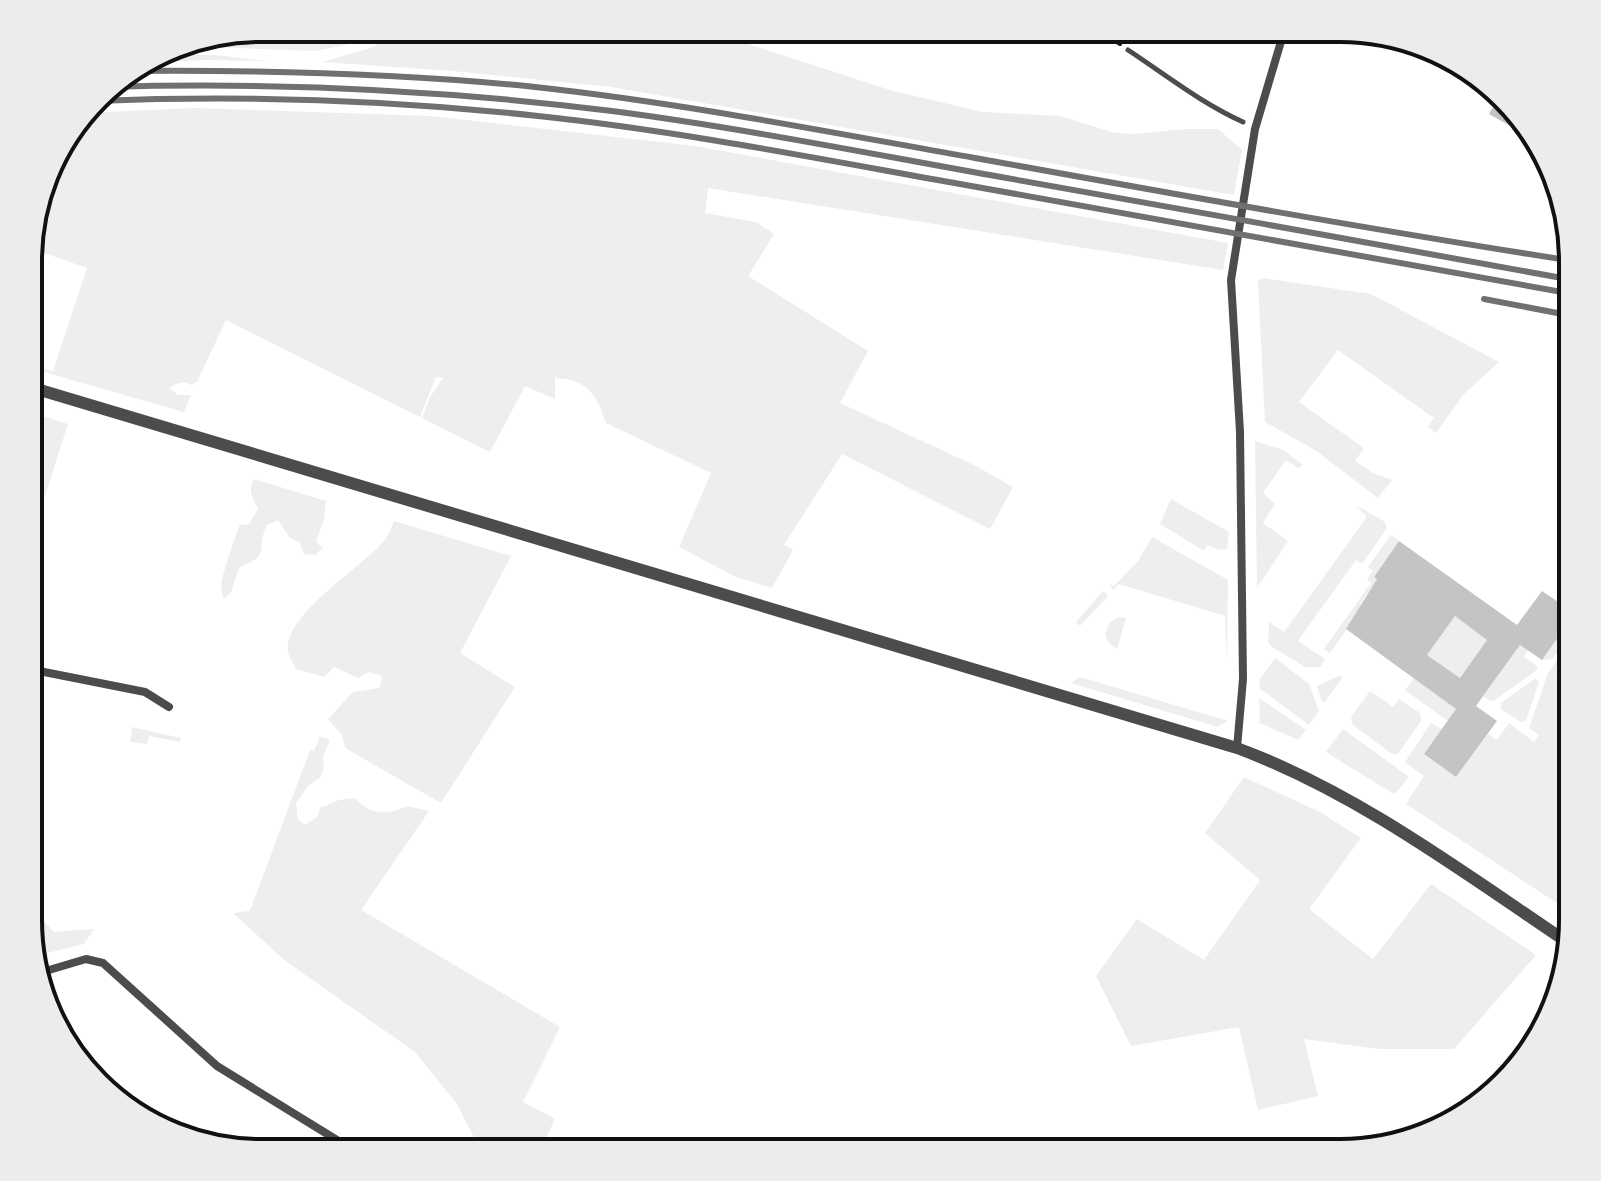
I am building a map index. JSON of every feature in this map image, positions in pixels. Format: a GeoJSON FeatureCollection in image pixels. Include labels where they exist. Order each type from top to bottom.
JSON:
{"type":"FeatureCollection","features":[{"type":"Feature","properties":{"kind":"street"},"geometry":{"type":"LineString","coordinates":[[1237,748],[1244,690],[1240,432],[1231,313],[1232,271],[1255,129],[1281,42]]}},
{"type":"Feature","properties":{"kind":"street"},"geometry":{"type":"LineString","coordinates":[[42,391],[1237,748],[1295,772],[1359,807],[1559,937]]}},
{"type":"Feature","properties":{"kind":"street"},"geometry":{"type":"LineString","coordinates":[[42,672],[145,692],[169,707]]}},
{"type":"Feature","properties":{"kind":"street"},"geometry":{"type":"LineString","coordinates":[[48,970],[86,959],[103,963],[217,1066],[335,1139]]}},
{"type":"Feature","properties":{"kind":"lane"},"geometry":{"type":"LineString","coordinates":[[1128,50],[1207,105],[1243,122]]}},
{"type":"Feature","properties":{"kind":"path"},"geometry":{"type":"LineString","coordinates":[[1117,42],[1128,50]]}},
{"type":"Feature","properties":{"kind":"shaded area"},"geometry":{"type":"Polygon","coordinates":[[[247,42],[353,42],[315,51],[214,47],[247,42]]]}},
{"type":"Feature","properties":{"kind":"shaded area"},"geometry":{"type":"Polygon","coordinates":[[[382,42],[748,44],[893,91],[983,112],[1060,116],[1115,133],[1218,129],[1242,150],[1234,195],[611,87],[322,62],[382,42]]]}},
{"type":"Feature","properties":{"kind":"shaded area"},"geometry":{"type":"Polygon","coordinates":[[[188,55],[267,61],[171,62],[188,55]]]}},
{"type":"Feature","properties":{"kind":"shaded area"},"geometry":{"type":"Polygon","coordinates":[[[194,108],[431,116],[695,146],[1228,243],[1223,270],[708,188],[705,213],[756,222],[774,234],[748,276],[868,351],[840,403],[974,465],[1013,487],[990,529],[842,454],[784,545],[793,550],[772,588],[736,577],[679,547],[711,473],[606,423],[590,390],[567,379],[555,378],[555,399],[525,386],[490,452],[422,418],[430,397],[443,378],[436,377],[420,417],[226,320],[197,382],[191,385],[180,383],[169,388],[178,395],[191,395],[184,412],[194,415],[42,371],[42,368],[53,371],[87,268],[43,252],[49,205],[71,152],[101,112],[194,108]]]}},
{"type":"Feature","properties":{"kind":"shaded area"},"geometry":{"type":"Polygon","coordinates":[[[1262,278],[1371,294],[1499,362],[1464,394],[1436,433],[1428,427],[1434,418],[1338,350],[1299,402],[1364,448],[1355,461],[1373,473],[1392,480],[1378,498],[1315,450],[1265,422],[1258,281],[1262,278]]]}},
{"type":"Feature","properties":{"kind":"shaded area"},"geometry":{"type":"Polygon","coordinates":[[[42,416],[68,424],[42,505],[42,416]]]}},
{"type":"Feature","properties":{"kind":"shaded area"},"geometry":{"type":"Polygon","coordinates":[[[1255,441],[1283,450],[1303,465],[1298,468],[1286,460],[1263,493],[1275,504],[1263,523],[1288,541],[1257,588],[1255,441]]]}},
{"type":"Feature","properties":{"kind":"shaded area"},"geometry":{"type":"Polygon","coordinates":[[[254,479],[326,501],[316,542],[323,548],[315,555],[304,554],[300,543],[290,538],[278,520],[267,525],[260,554],[239,568],[231,592],[224,599],[221,585],[235,536],[240,525],[249,524],[258,509],[251,491],[254,479]]]}},
{"type":"Feature","properties":{"kind":"shaded area"},"geometry":{"type":"Polygon","coordinates":[[[1171,499],[1229,532],[1227,549],[1219,550],[1207,545],[1204,551],[1160,524],[1171,499]]]}},
{"type":"Feature","properties":{"kind":"shaded area"},"geometry":{"type":"Polygon","coordinates":[[[1356,505],[1385,522],[1387,528],[1362,564],[1356,560],[1298,641],[1325,659],[1320,667],[1305,667],[1268,642],[1269,622],[1284,632],[1367,517],[1356,505]]]}},
{"type":"Feature","properties":{"kind":"shaded area"},"geometry":{"type":"Polygon","coordinates":[[[394,521],[511,556],[460,653],[515,687],[441,803],[345,748],[342,735],[328,719],[353,692],[380,688],[382,676],[369,672],[358,678],[334,667],[324,677],[296,669],[288,652],[290,637],[298,622],[311,606],[376,549],[386,538],[394,521]]]}},
{"type":"Feature","properties":{"kind":"shaded area"},"geometry":{"type":"Polygon","coordinates":[[[1391,535],[1399,541],[1374,577],[1377,579],[1360,604],[1362,607],[1330,653],[1324,649],[1371,583],[1367,579],[1373,571],[1368,567],[1391,535]]]}},
{"type":"Feature","properties":{"kind":"shaded area"},"geometry":{"type":"Polygon","coordinates":[[[1152,537],[1228,580],[1227,664],[1225,616],[1119,584],[1113,590],[1109,584],[1114,586],[1138,561],[1152,537]]]}},
{"type":"Feature","properties":{"kind":"shaded area"},"geometry":{"type":"Polygon","coordinates":[[[1103,591],[1108,596],[1080,626],[1076,622],[1103,591]]]}},
{"type":"Feature","properties":{"kind":"shaded area"},"geometry":{"type":"Polygon","coordinates":[[[1455,616],[1487,640],[1460,678],[1427,655],[1455,616]]]}},
{"type":"Feature","properties":{"kind":"shaded area"},"geometry":{"type":"Polygon","coordinates":[[[1119,617],[1126,618],[1117,649],[1108,642],[1105,634],[1110,622],[1119,617]]]}},
{"type":"Feature","properties":{"kind":"shaded area"},"geometry":{"type":"Polygon","coordinates":[[[1559,636],[1559,649],[1552,659],[1542,660],[1559,636]]]}},
{"type":"Feature","properties":{"kind":"shaded area"},"geometry":{"type":"Polygon","coordinates":[[[1520,645],[1528,650],[1524,657],[1537,666],[1537,670],[1490,701],[1483,696],[1520,645]]]}},
{"type":"Feature","properties":{"kind":"shaded area"},"geometry":{"type":"Polygon","coordinates":[[[1275,658],[1309,684],[1319,711],[1309,725],[1259,688],[1260,679],[1275,658]]]}},
{"type":"Feature","properties":{"kind":"shaded area"},"geometry":{"type":"Polygon","coordinates":[[[1559,658],[1559,904],[1406,804],[1424,776],[1405,762],[1431,723],[1442,729],[1424,754],[1456,777],[1488,734],[1497,740],[1509,723],[1534,742],[1539,735],[1529,728],[1548,673],[1559,658]]]}},
{"type":"Feature","properties":{"kind":"shaded area"},"geometry":{"type":"Polygon","coordinates":[[[1080,677],[1228,721],[1218,727],[1071,683],[1080,677]]]}},
{"type":"Feature","properties":{"kind":"shaded area"},"geometry":{"type":"Polygon","coordinates":[[[1343,677],[1322,702],[1317,686],[1343,677]]]}},
{"type":"Feature","properties":{"kind":"shaded area"},"geometry":{"type":"Polygon","coordinates":[[[1414,678],[1456,709],[1448,721],[1405,690],[1414,678]]]}},
{"type":"Feature","properties":{"kind":"shaded area"},"geometry":{"type":"Polygon","coordinates":[[[1536,678],[1539,682],[1526,721],[1521,722],[1501,709],[1501,703],[1536,678]]]}},
{"type":"Feature","properties":{"kind":"shaded area"},"geometry":{"type":"Polygon","coordinates":[[[1370,691],[1393,707],[1399,699],[1420,713],[1421,721],[1398,754],[1392,754],[1353,725],[1351,717],[1370,691]]]}},
{"type":"Feature","properties":{"kind":"shaded area"},"geometry":{"type":"Polygon","coordinates":[[[1259,698],[1306,730],[1298,740],[1260,723],[1259,698]]]}},
{"type":"Feature","properties":{"kind":"shaded area"},"geometry":{"type":"Polygon","coordinates":[[[132,727],[181,738],[180,742],[149,736],[147,744],[130,742],[132,727]]]}},
{"type":"Feature","properties":{"kind":"shaded area"},"geometry":{"type":"Polygon","coordinates":[[[1343,729],[1409,777],[1395,794],[1326,752],[1343,729]]]}},
{"type":"Feature","properties":{"kind":"shaded area"},"geometry":{"type":"Polygon","coordinates":[[[320,736],[330,740],[323,756],[324,767],[320,778],[308,786],[296,803],[298,819],[305,825],[318,816],[320,808],[339,800],[355,798],[373,811],[393,811],[407,806],[429,811],[361,910],[560,1027],[523,1102],[555,1119],[546,1139],[475,1139],[457,1104],[415,1052],[284,960],[233,913],[251,908],[310,750],[314,751],[320,736]]]}},
{"type":"Feature","properties":{"kind":"shaded area"},"geometry":{"type":"Polygon","coordinates":[[[1244,777],[1320,812],[1361,838],[1309,909],[1373,959],[1431,884],[1536,955],[1454,1049],[1379,1049],[1304,1039],[1318,1096],[1258,1110],[1239,1027],[1131,1046],[1096,976],[1137,919],[1204,960],[1260,880],[1205,833],[1244,777]]]}},
{"type":"Feature","properties":{"kind":"shaded area"},"geometry":{"type":"Polygon","coordinates":[[[42,920],[54,932],[94,929],[84,944],[45,954],[42,920]]]}},
{"type":"Feature","properties":{"kind":"building"},"geometry":{"type":"Polygon","coordinates":[[[1494,106],[1514,128],[1489,114],[1494,106]]]}},
{"type":"Feature","properties":{"kind":"building"},"geometry":{"type":"Polygon","coordinates":[[[1399,541],[1517,625],[1542,591],[1559,603],[1559,636],[1542,660],[1520,645],[1476,706],[1497,721],[1456,777],[1424,754],[1456,709],[1346,629],[1377,579],[1374,577],[1399,541]],[[1455,616],[1427,655],[1460,678],[1487,640],[1455,616]]]}},
{"type":"Feature","properties":{"kind":"railway"},"geometry":{"type":"LineString","coordinates":[[152,71],[284,72],[485,82],[645,101],[1559,259]]}},
{"type":"Feature","properties":{"kind":"railway"},"geometry":{"type":"LineString","coordinates":[[129,87],[360,89],[612,111],[807,142],[1559,277]]}},
{"type":"Feature","properties":{"kind":"railway"},"geometry":{"type":"LineString","coordinates":[[112,101],[317,100],[428,106],[591,122],[802,155],[1559,291]]}},
{"type":"Feature","properties":{"kind":"railway"},"geometry":{"type":"LineString","coordinates":[[1484,299],[1559,313]]}}]}
